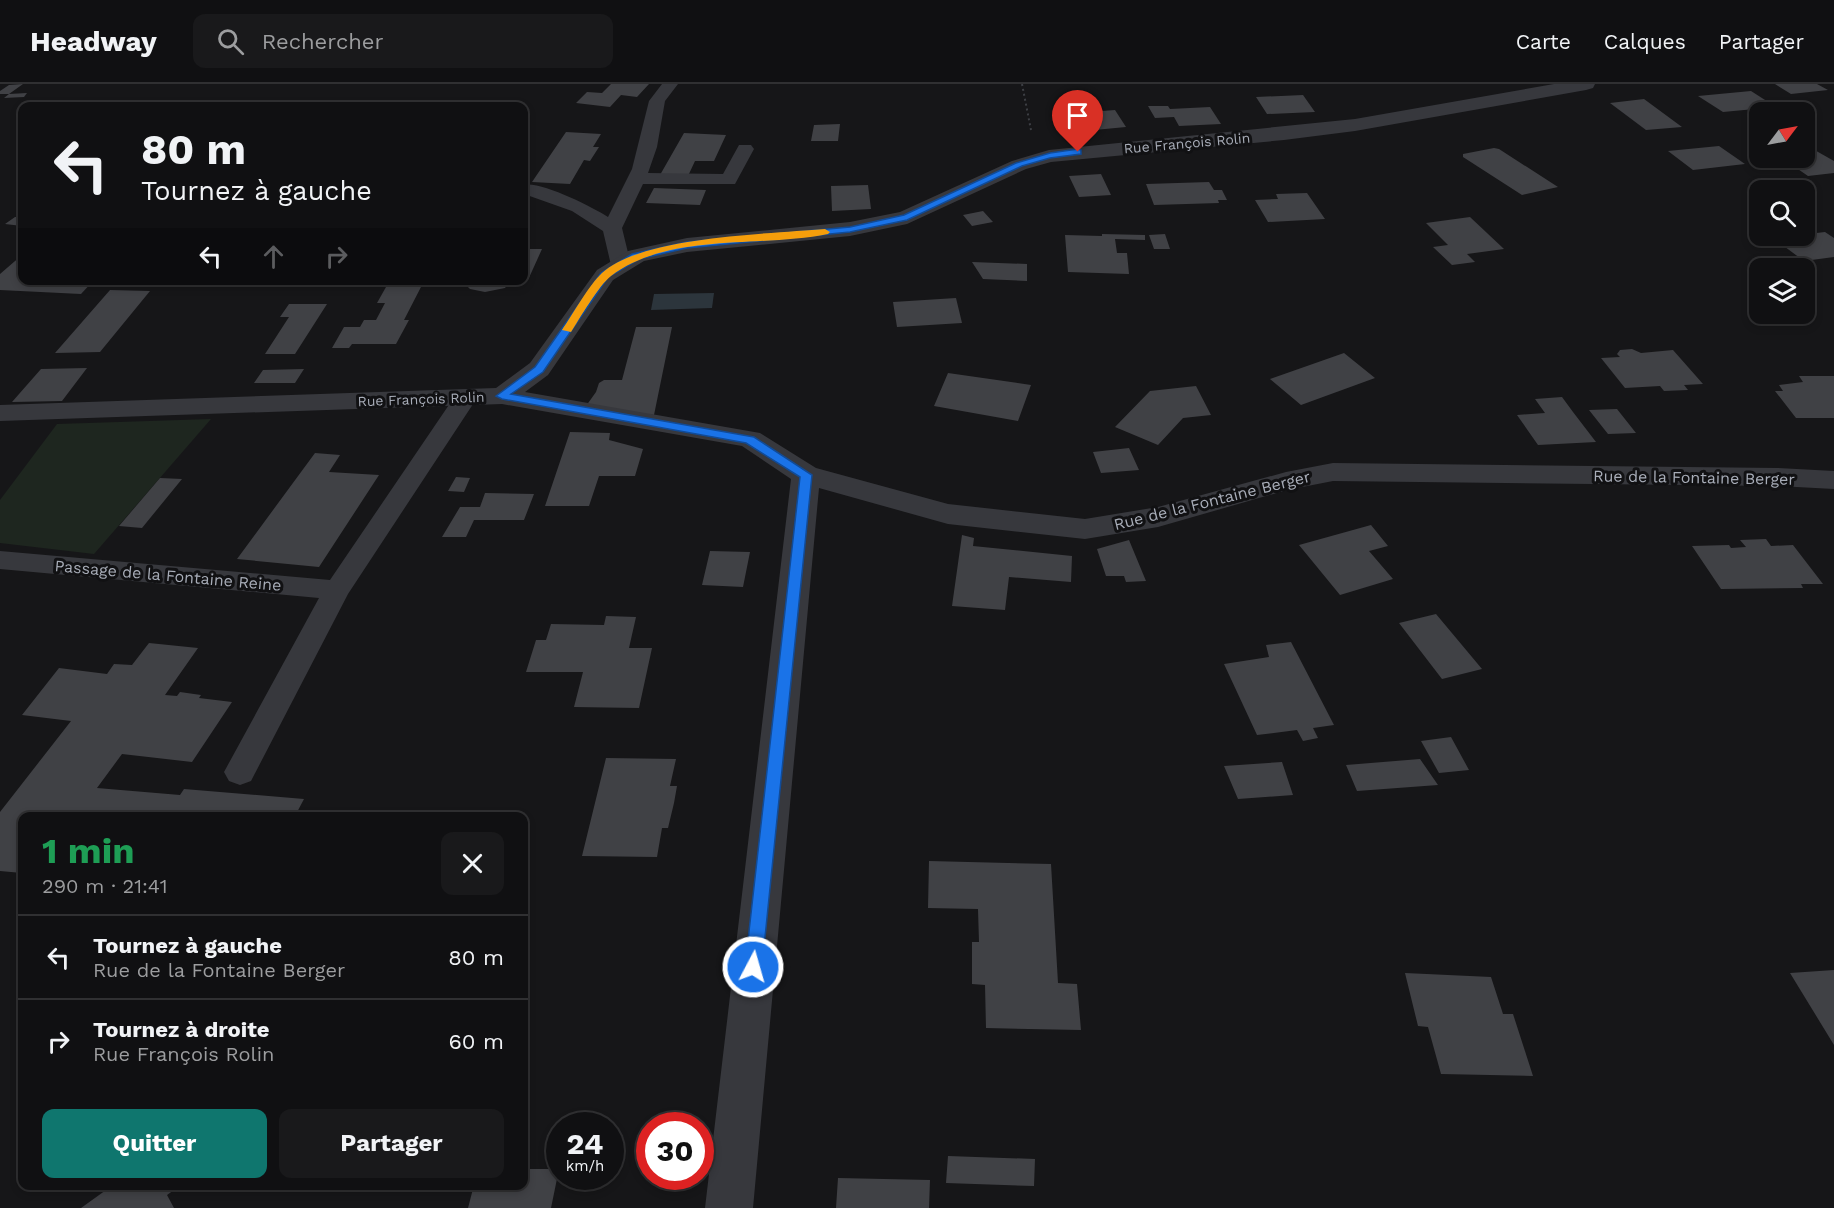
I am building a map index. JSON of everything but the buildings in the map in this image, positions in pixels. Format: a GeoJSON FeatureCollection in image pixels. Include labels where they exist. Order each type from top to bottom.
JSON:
{"type":"FeatureCollection","features":[{"type":"Feature","properties":{"kind":"street","name":"Rue François Rolin"},"geometry":{"type":"LineString","coordinates":[[2,416],[502,396],[539,369],[605,275],[636,256],[687,245],[850,229],[907,217],[1019,165],[1050,156],[1355,125],[1587,84]]}},
{"type":"Feature","properties":{"kind":"street","name":"Rue de la Fontaine Berger"},"geometry":{"type":"LineString","coordinates":[[502,396],[750,440],[806,475],[948,514],[1084,529],[1158,517],[1286,481],[1333,472],[1778,477],[1834,480]]}},
{"type":"Feature","properties":{"kind":"street"},"geometry":{"type":"LineString","coordinates":[[729,1208],[806,475]]}},
{"type":"Feature","properties":{"kind":"lane"},"geometry":{"type":"LineString","coordinates":[[621,265],[612,228],[648,147],[657,101],[670,84]]}},
{"type":"Feature","properties":{"kind":"lane"},"geometry":{"type":"LineString","coordinates":[[636,178],[729,180],[745,149]]}},
{"type":"Feature","properties":{"kind":"lane"},"geometry":{"type":"LineString","coordinates":[[528,189],[579,207],[612,228]]}},
{"type":"Feature","properties":{"kind":"lane"},"geometry":{"type":"LineString","coordinates":[[240,772],[337,590],[465,398]]}},
{"type":"Feature","properties":{"kind":"lane","name":"Passage de la Fontaine Reine"},"geometry":{"type":"LineString","coordinates":[[0,560],[337,590]]}},
{"type":"Feature","properties":{"kind":"path"},"geometry":{"type":"LineString","coordinates":[[1022,84],[1027,119],[1036,144],[1050,156]]}},
{"type":"Feature","properties":{"kind":"shaded area"},"geometry":{"type":"Polygon","coordinates":[[[714,293],[712,308],[651,310],[654,294],[714,293]]]}},
{"type":"Feature","properties":{"kind":"shaded area"},"geometry":{"type":"Polygon","coordinates":[[[211,419],[94,554],[0,543],[0,500],[57,424],[211,419]]]}},
{"type":"Feature","properties":{"kind":"slow traffic"},"geometry":{"type":"LineString","coordinates":[[567,330],[605,275],[636,256],[687,245],[825,232]]}},
{"type":"Feature","properties":{"kind":"route"},"geometry":{"type":"LineString","coordinates":[[753,967],[806,475],[750,440],[502,396],[539,369],[605,275],[636,256],[687,245],[850,229],[907,217],[1019,165],[1050,156],[1078,152]]}}]}
